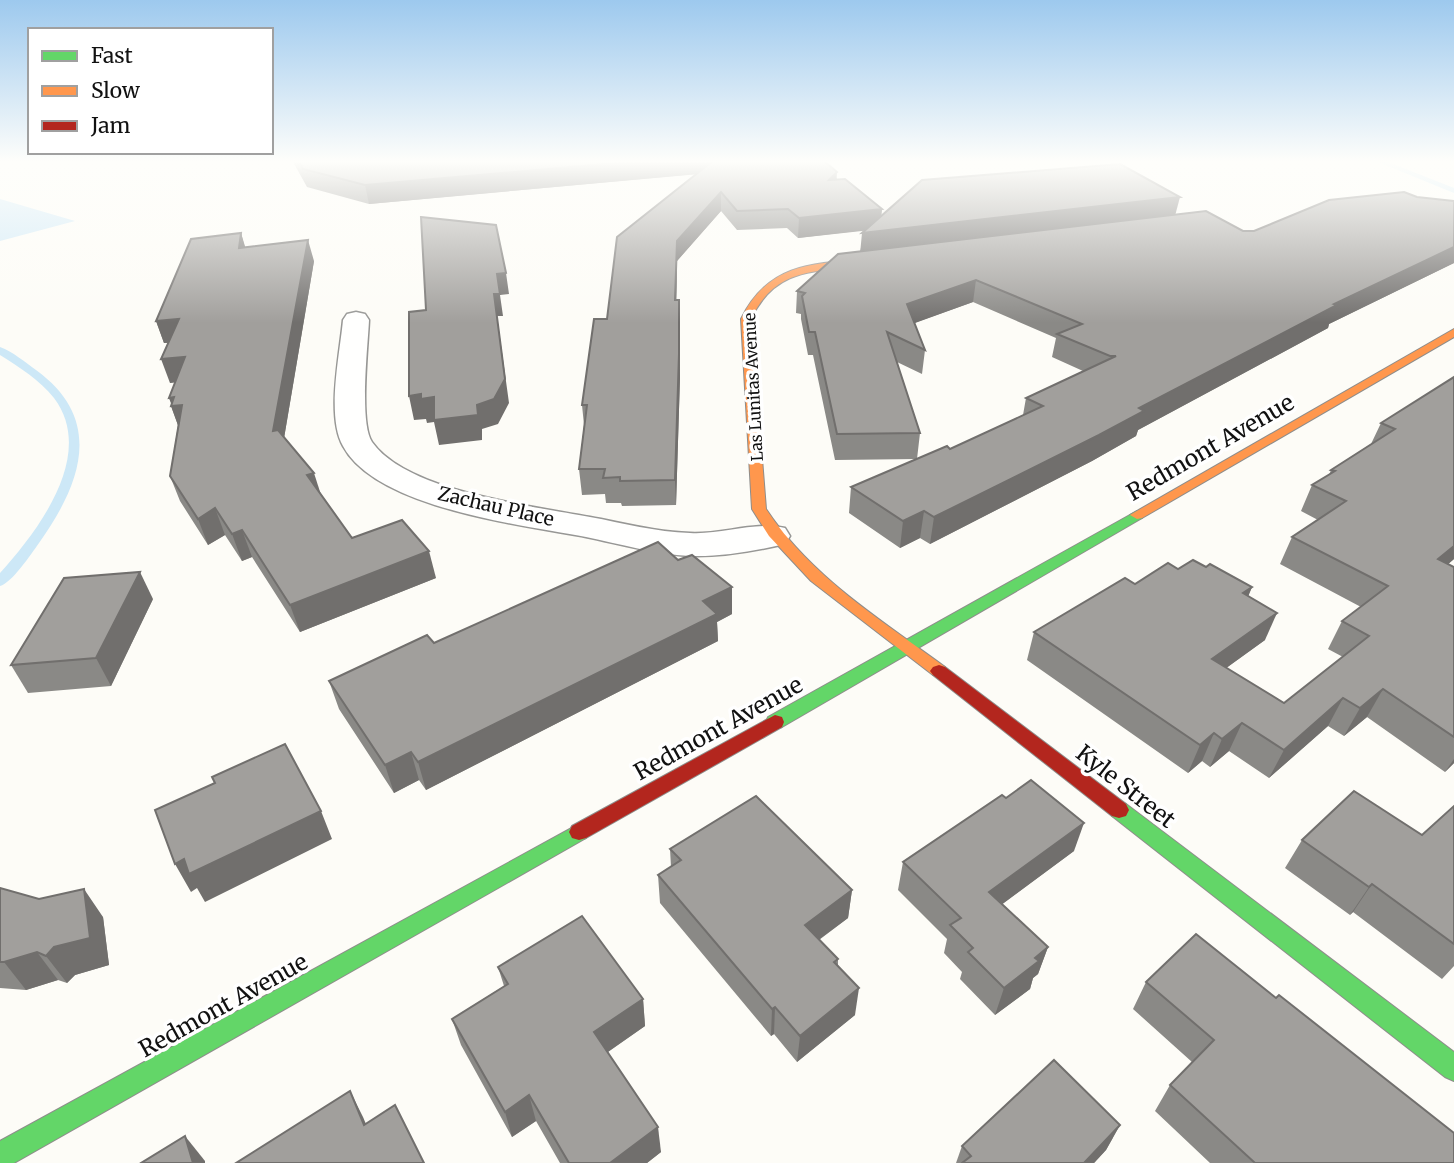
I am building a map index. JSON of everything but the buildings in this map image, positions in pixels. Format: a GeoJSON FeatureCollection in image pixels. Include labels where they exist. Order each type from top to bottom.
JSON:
{"type":"FeatureCollection","features":[{"type":"Feature","properties":{"kind":"street","name":"Las Lunitas Avenue"},"geometry":{"type":"LineString","coordinates":[[772,536],[759,509],[746,319],[748,307],[765,287],[790,275],[820,268],[894,259]]}},
{"type":"Feature","properties":{"kind":"street","name":"Zachau Place"},"geometry":{"type":"LineString","coordinates":[[356,320],[351,418],[357,445],[383,468],[408,482],[487,508],[683,544],[727,543],[772,536]]}},
{"type":"Feature","properties":{"kind":"street","name":"Redmont Avenue"},"geometry":{"type":"LineString","coordinates":[[0,1156],[909,647],[1454,332]]}},
{"type":"Feature","properties":{"kind":"street","name":"Kyle Street"},"geometry":{"type":"LineString","coordinates":[[772,536],[833,590],[1454,1068]]}},
{"type":"Feature","properties":{"kind":"water"},"geometry":{"type":"Polygon","coordinates":[[[0,214],[52,214],[75,221],[0,241],[0,214]]]}},
{"type":"Feature","properties":{"kind":"waterway"},"geometry":{"type":"LineString","coordinates":[[0,350],[36,375],[59,397],[73,430],[74,454],[60,501],[31,545],[0,582]]}},
{"type":"Feature","properties":{"kind":"traffic: fast"},"geometry":{"type":"LineString","coordinates":[[775,722],[1137,515]]}},
{"type":"Feature","properties":{"kind":"traffic: fast"},"geometry":{"type":"LineString","coordinates":[[1119,810],[1454,1068]]}},
{"type":"Feature","properties":{"kind":"traffic: fast"},"geometry":{"type":"LineString","coordinates":[[0,1156],[579,832]]}},
{"type":"Feature","properties":{"kind":"traffic: slow"},"geometry":{"type":"LineString","coordinates":[[874,262],[817,267],[781,278],[767,287],[755,301],[746,319],[759,509],[794,556],[816,577],[840,598],[939,671]]}},
{"type":"Feature","properties":{"kind":"traffic: slow"},"geometry":{"type":"LineString","coordinates":[[1137,515],[1454,332]]}},
{"type":"Feature","properties":{"kind":"traffic: jam"},"geometry":{"type":"LineString","coordinates":[[939,671],[1119,810]]}},
{"type":"Feature","properties":{"kind":"traffic: jam"},"geometry":{"type":"LineString","coordinates":[[579,832],[775,722]]}}]}
